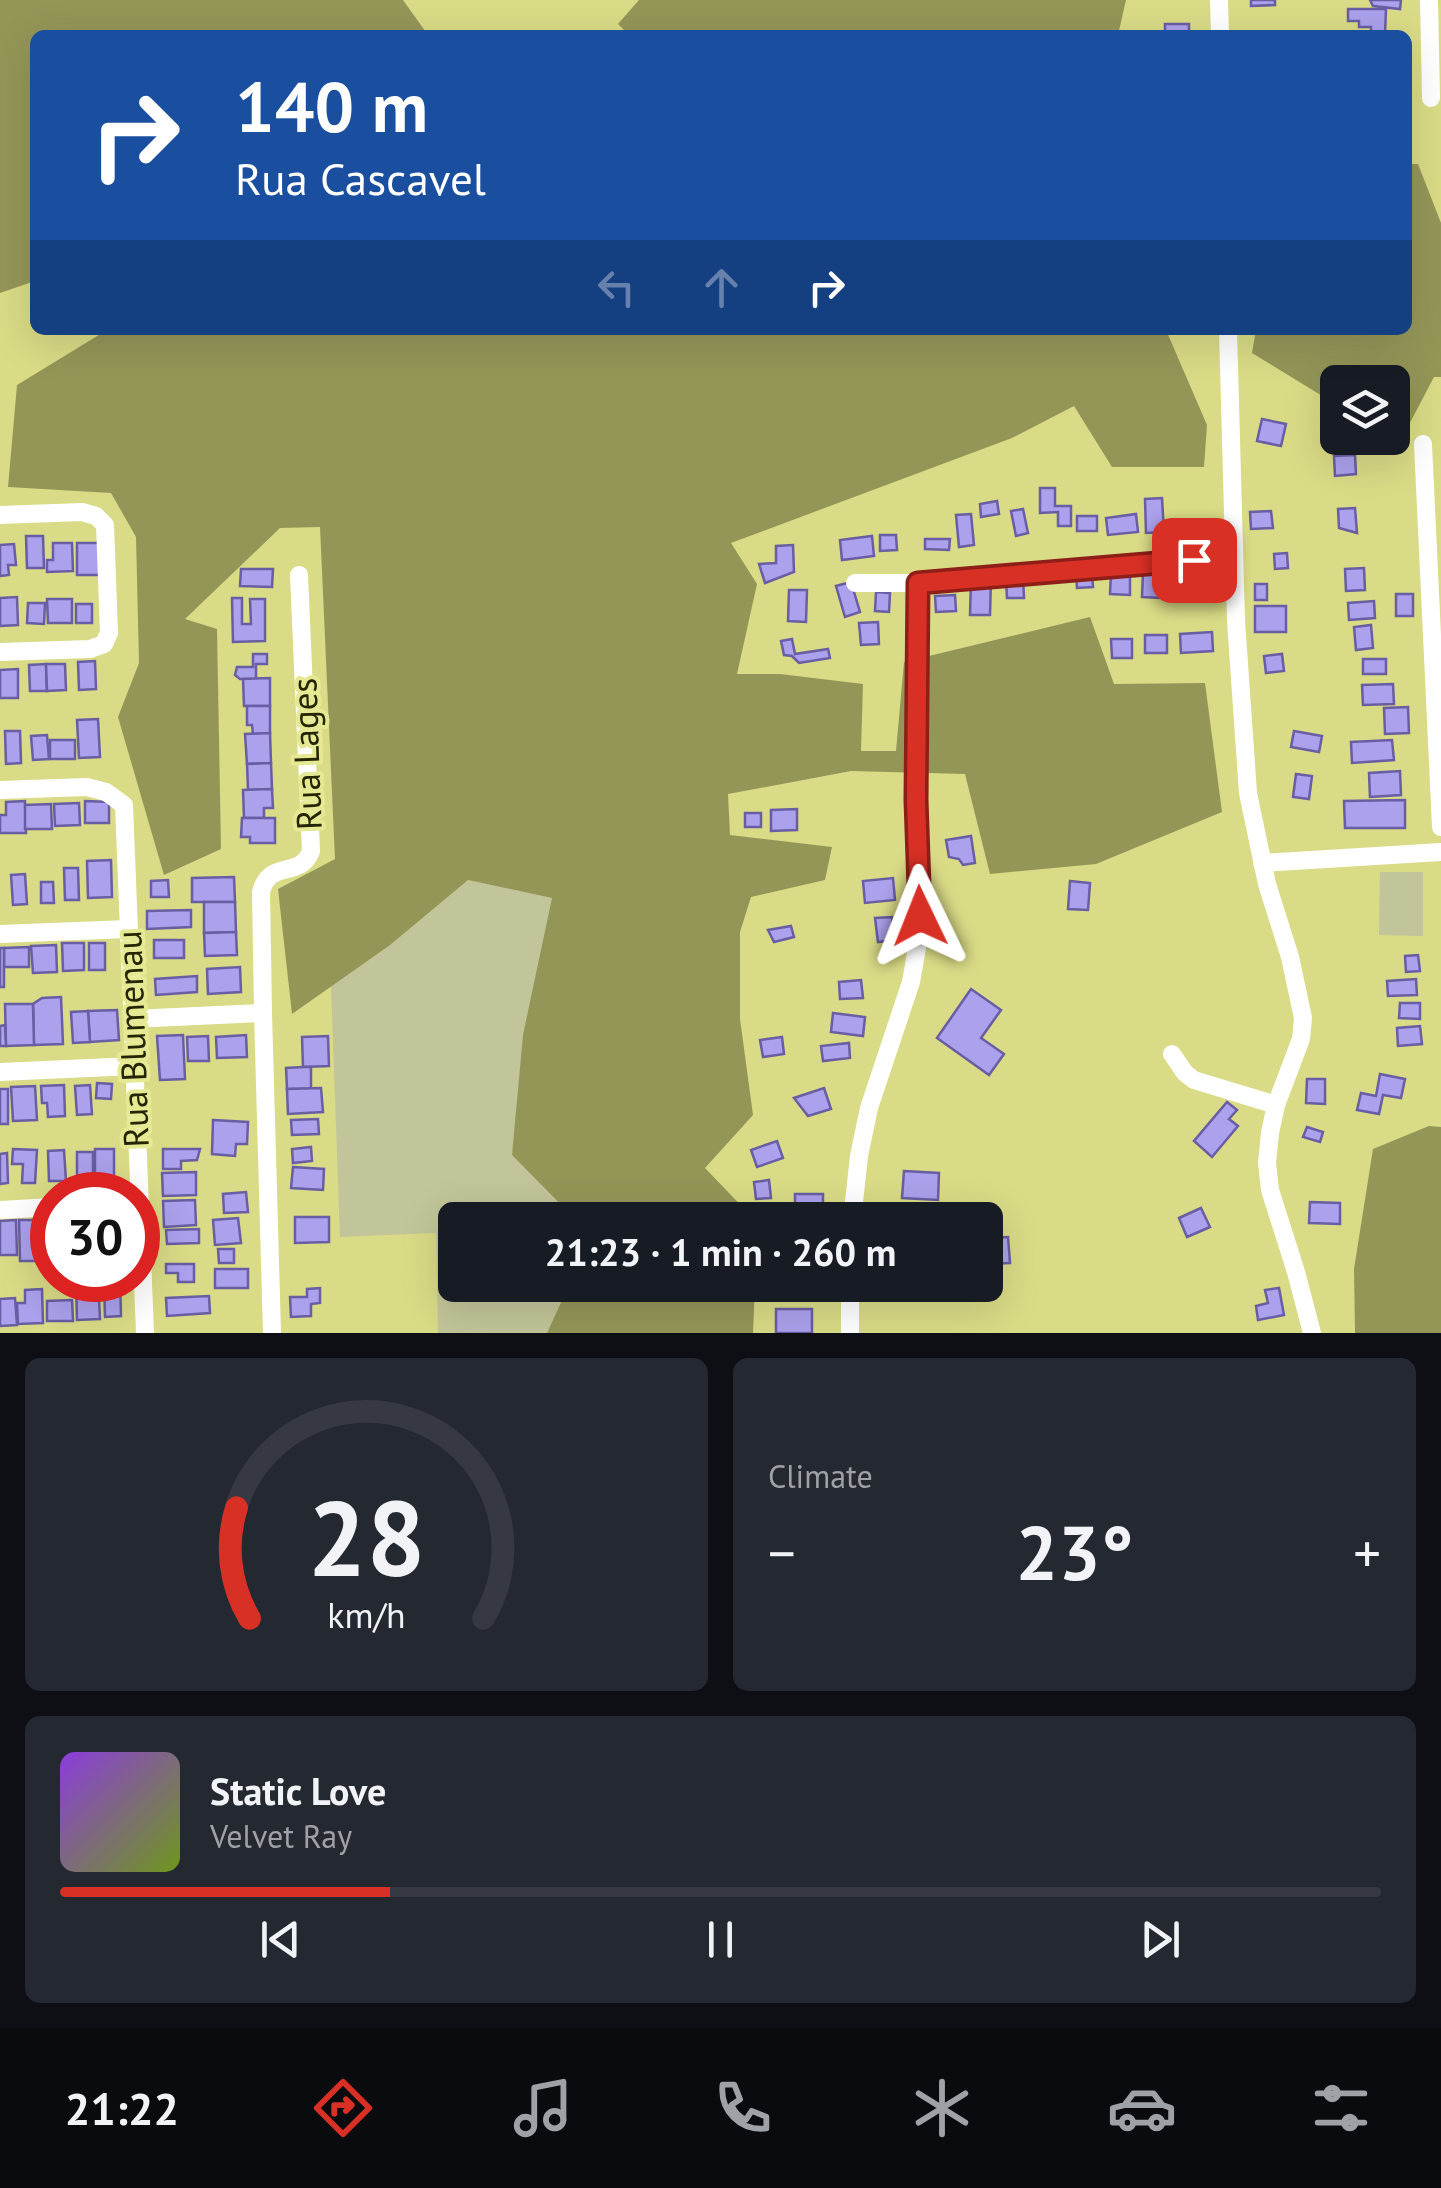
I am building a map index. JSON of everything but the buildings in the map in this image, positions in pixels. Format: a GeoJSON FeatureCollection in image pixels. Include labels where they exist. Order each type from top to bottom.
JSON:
{"type":"FeatureCollection","features":[{"type":"Feature","properties":{"kind":"street"},"geometry":{"type":"LineString","coordinates":[[1219,0],[1220,30]]}},
{"type":"Feature","properties":{"kind":"street"},"geometry":{"type":"LineString","coordinates":[[1428,0],[1431,98]]}},
{"type":"Feature","properties":{"kind":"street"},"geometry":{"type":"LineString","coordinates":[[1228,335],[1234,556],[1248,793],[1262,864],[1303,1018],[1301,1039],[1276,1106],[1267,1162],[1270,1190],[1312,1333]]}},
{"type":"Feature","properties":{"kind":"street"},"geometry":{"type":"LineString","coordinates":[[1423,444],[1441,827]]}},
{"type":"Feature","properties":{"kind":"street"},"geometry":{"type":"LineString","coordinates":[[0,515],[82,512],[96,516],[105,526],[109,633],[104,644],[90,649],[0,652]]}},
{"type":"Feature","properties":{"kind":"street"},"geometry":{"type":"LineString","coordinates":[[856,583],[918,583],[1234,556]]}},
{"type":"Feature","properties":{"kind":"street","name":"Rua Lages"},"geometry":{"type":"LineString","coordinates":[[264,1013],[261,892],[268,874],[300,865],[308,860],[311,851],[299,575]]}},
{"type":"Feature","properties":{"kind":"street"},"geometry":{"type":"LineString","coordinates":[[854,1202],[869,1108],[911,982],[917,948],[918,583]]}},
{"type":"Feature","properties":{"kind":"street","name":"Rua Blumenau"},"geometry":{"type":"LineString","coordinates":[[0,790],[87,788],[106,792],[124,806],[138,1172]]}},
{"type":"Feature","properties":{"kind":"street"},"geometry":{"type":"LineString","coordinates":[[1262,864],[1441,852]]}},
{"type":"Feature","properties":{"kind":"street"},"geometry":{"type":"LineString","coordinates":[[0,934],[128,929]]}},
{"type":"Feature","properties":{"kind":"street"},"geometry":{"type":"LineString","coordinates":[[132,1019],[264,1013],[272,1333]]}},
{"type":"Feature","properties":{"kind":"street"},"geometry":{"type":"LineString","coordinates":[[1172,1054],[1194,1080],[1276,1106]]}},
{"type":"Feature","properties":{"kind":"street"},"geometry":{"type":"LineString","coordinates":[[0,1072],[134,1066]]}},
{"type":"Feature","properties":{"kind":"street"},"geometry":{"type":"LineString","coordinates":[[0,1210],[30,1208]]}},
{"type":"Feature","properties":{"kind":"street","name":"Rua Blumenau"},"geometry":{"type":"LineString","coordinates":[[144,1302],[145,1333]]}},
{"type":"Feature","properties":{"kind":"street"},"geometry":{"type":"LineString","coordinates":[[850,1302],[850,1333]]}},
{"type":"Feature","properties":{"kind":"green space"},"geometry":{"type":"Polygon","coordinates":[[[0,0],[403,0],[424,30],[30,30],[30,283],[0,293],[0,0]]]}},
{"type":"Feature","properties":{"kind":"green space"},"geometry":{"type":"Polygon","coordinates":[[[639,0],[1126,0],[1119,30],[624,30],[618,24],[639,0]]]}},
{"type":"Feature","properties":{"kind":"green space"},"geometry":{"type":"Polygon","coordinates":[[[1412,164],[1418,164],[1441,223],[1441,377],[1434,377],[1410,423],[1410,365],[1320,365],[1320,395],[1252,353],[1255,335],[1412,335],[1412,164]]]}},
{"type":"Feature","properties":{"kind":"green space"},"geometry":{"type":"Polygon","coordinates":[[[99,335],[1168,335],[1207,425],[1204,467],[1112,467],[1074,406],[1012,438],[731,543],[757,584],[737,674],[780,674],[863,684],[861,751],[896,751],[904,662],[1090,617],[1114,684],[1205,683],[1222,812],[1096,864],[990,874],[965,774],[851,771],[728,794],[730,835],[832,847],[825,880],[751,897],[740,932],[740,1019],[753,1115],[705,1168],[738,1202],[558,1202],[512,1155],[523,1035],[552,898],[468,880],[390,945],[292,1014],[278,889],[335,859],[320,527],[280,528],[185,619],[217,629],[221,849],[164,875],[118,717],[139,663],[136,537],[111,493],[8,487],[17,385],[99,335]]]}},
{"type":"Feature","properties":{"kind":"green space"},"geometry":{"type":"Polygon","coordinates":[[[1380,872],[1423,872],[1423,936],[1379,935],[1380,872]]]}},
{"type":"Feature","properties":{"kind":"green space"},"geometry":{"type":"Polygon","coordinates":[[[468,880],[553,898],[512,1155],[558,1202],[438,1202],[438,1302],[561,1302],[547,1333],[438,1333],[436,1233],[340,1237],[331,986],[468,880]]]}},
{"type":"Feature","properties":{"kind":"green space"},"geometry":{"type":"Polygon","coordinates":[[[1429,1126],[1441,1127],[1441,1333],[1355,1333],[1354,1269],[1373,1149],[1429,1126]]]}},
{"type":"Feature","properties":{"kind":"green space"},"geometry":{"type":"Polygon","coordinates":[[[561,1302],[754,1302],[753,1333],[547,1333],[561,1302]]]}},
{"type":"Feature","properties":{"kind":"route"},"geometry":{"type":"LineString","coordinates":[[920,916],[916,800],[918,583],[1194,560]]}}]}
